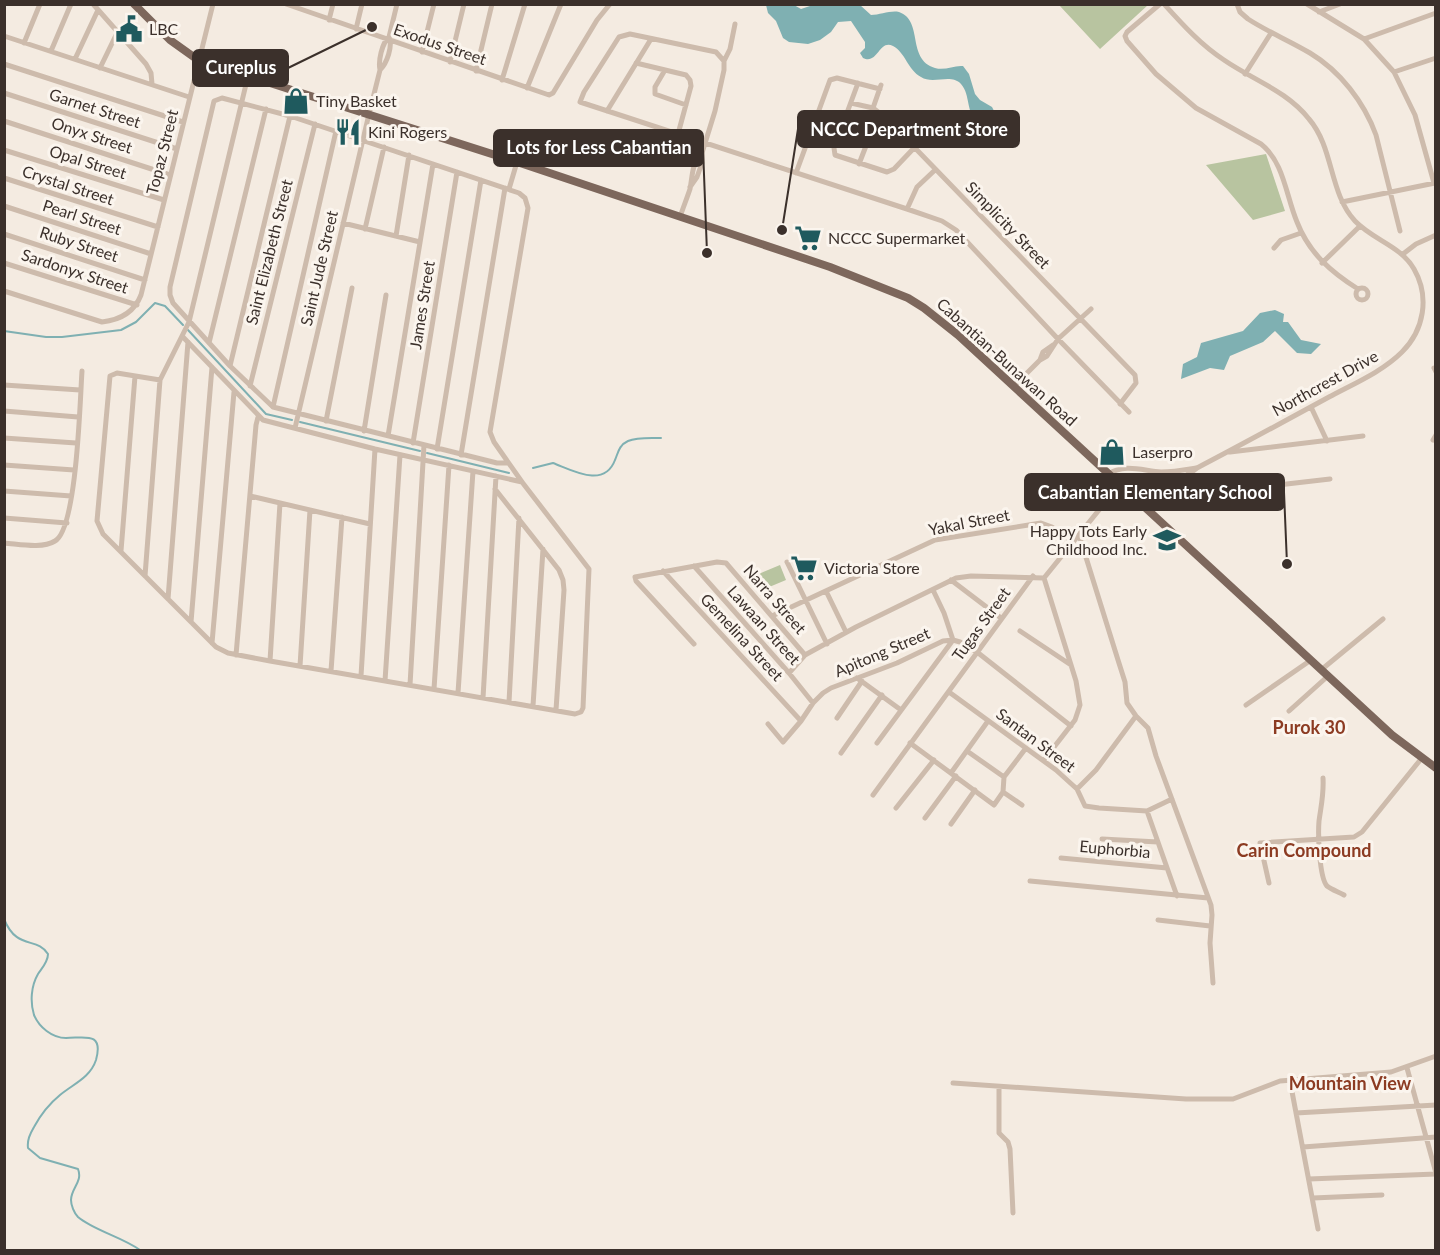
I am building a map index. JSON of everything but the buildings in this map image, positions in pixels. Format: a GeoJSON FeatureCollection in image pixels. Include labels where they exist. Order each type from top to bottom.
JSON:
{"type":"FeatureCollection","features":[{"type":"Feature","properties":{"kind":"main road","name":"Cabantian-Bunawan Road"},"geometry":{"type":"LineString","coordinates":[[134,4],[170,40],[198,60],[517,162],[831,267],[908,298],[958,335],[1324,673],[1421,759],[1436,768]]}},
{"type":"Feature","properties":{"kind":"street"},"geometry":{"type":"LineString","coordinates":[[24,43],[40,4]]}},
{"type":"Feature","properties":{"kind":"street"},"geometry":{"type":"LineString","coordinates":[[51,51],[71,4]]}},
{"type":"Feature","properties":{"kind":"street"},"geometry":{"type":"LineString","coordinates":[[93,4],[146,64],[151,73],[152,84]]}},
{"type":"Feature","properties":{"kind":"street","name":"Topaz Street"},"geometry":{"type":"LineString","coordinates":[[137,305],[213,4]]}},
{"type":"Feature","properties":{"kind":"street","name":"Exodus Street"},"geometry":{"type":"LineString","coordinates":[[286,4],[302,7],[329,20],[551,95],[597,20],[610,4]]}},
{"type":"Feature","properties":{"kind":"street"},"geometry":{"type":"LineString","coordinates":[[329,20],[333,4]]}},
{"type":"Feature","properties":{"kind":"street"},"geometry":{"type":"LineString","coordinates":[[356,29],[362,4]]}},
{"type":"Feature","properties":{"kind":"street","name":"Saint Jude Street"},"geometry":{"type":"LineString","coordinates":[[295,428],[380,70],[379,64],[397,4]]}},
{"type":"Feature","properties":{"kind":"street"},"geometry":{"type":"LineString","coordinates":[[422,52],[434,4]]}},
{"type":"Feature","properties":{"kind":"street"},"geometry":{"type":"LineString","coordinates":[[450,62],[464,4]]}},
{"type":"Feature","properties":{"kind":"street"},"geometry":{"type":"LineString","coordinates":[[476,71],[492,4]]}},
{"type":"Feature","properties":{"kind":"street"},"geometry":{"type":"LineString","coordinates":[[502,80],[525,4]]}},
{"type":"Feature","properties":{"kind":"street"},"geometry":{"type":"LineString","coordinates":[[527,88],[561,4]]}},
{"type":"Feature","properties":{"kind":"street"},"geometry":{"type":"LineString","coordinates":[[1160,4],[1127,32],[1125,36],[1127,41],[1156,74],[1196,108],[1270,150],[1278,166],[1301,233],[1322,263],[1358,289]]}},
{"type":"Feature","properties":{"kind":"street","name":"Northcrest Drive"},"geometry":{"type":"LineString","coordinates":[[1120,484],[1128,481],[1178,481],[1197,468],[1388,365],[1415,335],[1423,315],[1423,294],[1416,271],[1403,254],[1373,237],[1360,226],[1342,202],[1327,154],[1311,121],[1298,105],[1276,90],[1245,74],[1207,48],[1164,4]]}},
{"type":"Feature","properties":{"kind":"street"},"geometry":{"type":"LineString","coordinates":[[1237,4],[1240,12],[1248,19],[1311,53],[1329,67],[1358,100],[1372,122],[1400,231]]}},
{"type":"Feature","properties":{"kind":"street"},"geometry":{"type":"LineString","coordinates":[[1307,4],[1364,39],[1394,72],[1415,116],[1435,183],[1342,202]]}},
{"type":"Feature","properties":{"kind":"street"},"geometry":{"type":"LineString","coordinates":[[1319,12],[1340,4]]}},
{"type":"Feature","properties":{"kind":"street"},"geometry":{"type":"LineString","coordinates":[[75,59],[98,10]]}},
{"type":"Feature","properties":{"kind":"street"},"geometry":{"type":"LineString","coordinates":[[1364,39],[1436,14]]}},
{"type":"Feature","properties":{"kind":"street"},"geometry":{"type":"LineString","coordinates":[[680,217],[690,187],[702,163],[702,153],[735,24]]}},
{"type":"Feature","properties":{"kind":"street"},"geometry":{"type":"LineString","coordinates":[[100,68],[118,31]]}},
{"type":"Feature","properties":{"kind":"street"},"geometry":{"type":"LineString","coordinates":[[1245,74],[1271,33]]}},
{"type":"Feature","properties":{"kind":"street"},"geometry":{"type":"LineString","coordinates":[[724,61],[716,52],[630,34],[621,36],[584,92],[580,102],[951,225],[1129,412]]}},
{"type":"Feature","properties":{"kind":"street"},"geometry":{"type":"LineString","coordinates":[[4,36],[189,97]]}},
{"type":"Feature","properties":{"kind":"street"},"geometry":{"type":"LineString","coordinates":[[607,111],[651,39]]}},
{"type":"Feature","properties":{"kind":"street"},"geometry":{"type":"LineString","coordinates":[[1394,72],[1436,57]]}},
{"type":"Feature","properties":{"kind":"street"},"geometry":{"type":"LineString","coordinates":[[636,63],[686,75],[690,80],[691,86],[678,134]]}},
{"type":"Feature","properties":{"kind":"street"},"geometry":{"type":"LineString","coordinates":[[4,64],[183,122]]}},
{"type":"Feature","properties":{"kind":"street"},"geometry":{"type":"LineString","coordinates":[[665,70],[655,87],[655,94],[686,105]]}},
{"type":"Feature","properties":{"kind":"street"},"geometry":{"type":"LineString","coordinates":[[145,576],[160,380],[189,322],[249,75]]}},
{"type":"Feature","properties":{"kind":"street"},"geometry":{"type":"LineString","coordinates":[[796,173],[830,80],[837,78],[881,87],[873,108]]}},
{"type":"Feature","properties":{"kind":"street"},"geometry":{"type":"LineString","coordinates":[[858,83],[834,153],[837,157],[883,172],[890,172],[914,148]]}},
{"type":"Feature","properties":{"kind":"street","name":"Garnet Street"},"geometry":{"type":"LineString","coordinates":[[4,93],[177,149]]}},
{"type":"Feature","properties":{"kind":"street"},"geometry":{"type":"LineString","coordinates":[[160,380],[114,373],[109,378],[97,521],[100,530],[212,644],[222,651],[236,655],[483,698],[577,714],[582,708],[590,572],[587,564],[508,463],[492,439],[490,428],[528,208],[527,200],[523,195],[507,188],[315,124],[242,103],[220,98],[213,103],[170,287],[173,303],[230,366],[273,407],[437,449],[497,463],[508,463]]}},
{"type":"Feature","properties":{"kind":"street","name":"Simplicity Street"},"geometry":{"type":"LineString","coordinates":[[851,103],[873,108],[886,118],[1137,379],[1120,404]]}},
{"type":"Feature","properties":{"kind":"street"},"geometry":{"type":"LineString","coordinates":[[209,343],[266,109]]}},
{"type":"Feature","properties":{"kind":"street"},"geometry":{"type":"LineString","coordinates":[[230,366],[290,116]]}},
{"type":"Feature","properties":{"kind":"street"},"geometry":{"type":"LineString","coordinates":[[859,164],[871,133],[886,118]]}},
{"type":"Feature","properties":{"kind":"street","name":"Onyx Street"},"geometry":{"type":"LineString","coordinates":[[4,121],[170,175]]}},
{"type":"Feature","properties":{"kind":"street","name":"Saint Elizabeth Street"},"geometry":{"type":"LineString","coordinates":[[250,386],[315,124]]}},
{"type":"Feature","properties":{"kind":"street"},"geometry":{"type":"LineString","coordinates":[[273,407],[336,131]]}},
{"type":"Feature","properties":{"kind":"street"},"geometry":{"type":"LineString","coordinates":[[365,229],[384,147]]}},
{"type":"Feature","properties":{"kind":"street","name":"Opal Street"},"geometry":{"type":"LineString","coordinates":[[4,150],[164,200]]}},
{"type":"Feature","properties":{"kind":"street"},"geometry":{"type":"LineString","coordinates":[[396,236],[409,156]]}},
{"type":"Feature","properties":{"kind":"street"},"geometry":{"type":"LineString","coordinates":[[461,454],[507,188],[517,162]]}},
{"type":"Feature","properties":{"kind":"street"},"geometry":{"type":"LineString","coordinates":[[388,436],[433,164]]}},
{"type":"Feature","properties":{"kind":"street"},"geometry":{"type":"LineString","coordinates":[[907,209],[917,187],[935,170]]}},
{"type":"Feature","properties":{"kind":"street","name":"James Street"},"geometry":{"type":"LineString","coordinates":[[413,443],[457,172]]}},
{"type":"Feature","properties":{"kind":"street","name":"Crystal Street"},"geometry":{"type":"LineString","coordinates":[[4,178],[158,227]]}},
{"type":"Feature","properties":{"kind":"street"},"geometry":{"type":"LineString","coordinates":[[437,449],[481,180]]}},
{"type":"Feature","properties":{"kind":"street","name":"Pearl Street"},"geometry":{"type":"LineString","coordinates":[[4,206],[151,254]]}},
{"type":"Feature","properties":{"kind":"street"},"geometry":{"type":"LineString","coordinates":[[343,224],[420,242]]}},
{"type":"Feature","properties":{"kind":"street"},"geometry":{"type":"LineString","coordinates":[[1322,263],[1360,226]]}},
{"type":"Feature","properties":{"kind":"street"},"geometry":{"type":"LineString","coordinates":[[1274,248],[1281,240],[1301,233]]}},
{"type":"Feature","properties":{"kind":"street","name":"Ruby Street"},"geometry":{"type":"LineString","coordinates":[[4,234],[145,280]]}},
{"type":"Feature","properties":{"kind":"street"},"geometry":{"type":"LineString","coordinates":[[1403,254],[1416,244],[1436,235]]}},
{"type":"Feature","properties":{"kind":"street","name":"Sardonyx Street"},"geometry":{"type":"LineString","coordinates":[[4,263],[137,305]]}},
{"type":"Feature","properties":{"kind":"street"},"geometry":{"type":"LineString","coordinates":[[326,421],[352,288]]}},
{"type":"Feature","properties":{"kind":"street"},"geometry":{"type":"LineString","coordinates":[[4,291],[102,322],[117,319],[137,305]]}},
{"type":"Feature","properties":{"kind":"street"},"geometry":{"type":"LineString","coordinates":[[364,431],[386,295]]}},
{"type":"Feature","properties":{"kind":"street"},"geometry":{"type":"LineString","coordinates":[[1014,386],[1040,360],[1043,352],[1090,309]]}},
{"type":"Feature","properties":{"kind":"street"},"geometry":{"type":"LineString","coordinates":[[182,336],[258,417],[266,422],[522,482]]}},
{"type":"Feature","properties":{"kind":"street"},"geometry":{"type":"LineString","coordinates":[[168,599],[188,342]]}},
{"type":"Feature","properties":{"kind":"street"},"geometry":{"type":"LineString","coordinates":[[191,622],[212,367]]}},
{"type":"Feature","properties":{"kind":"street"},"geometry":{"type":"LineString","coordinates":[[4,543],[51,543],[60,537],[67,523],[82,371]]}},
{"type":"Feature","properties":{"kind":"street"},"geometry":{"type":"LineString","coordinates":[[121,551],[135,376]]}},
{"type":"Feature","properties":{"kind":"street"},"geometry":{"type":"LineString","coordinates":[[4,385],[80,390]]}},
{"type":"Feature","properties":{"kind":"street"},"geometry":{"type":"LineString","coordinates":[[212,644],[234,392]]}},
{"type":"Feature","properties":{"kind":"street"},"geometry":{"type":"LineString","coordinates":[[1311,407],[1327,441]]}},
{"type":"Feature","properties":{"kind":"street"},"geometry":{"type":"LineString","coordinates":[[4,411],[78,417]]}},
{"type":"Feature","properties":{"kind":"street"},"geometry":{"type":"LineString","coordinates":[[236,655],[258,417]]}},
{"type":"Feature","properties":{"kind":"street"},"geometry":{"type":"LineString","coordinates":[[1227,452],[1363,436]]}},
{"type":"Feature","properties":{"kind":"street"},"geometry":{"type":"LineString","coordinates":[[4,438],[76,443]]}},
{"type":"Feature","properties":{"kind":"street"},"geometry":{"type":"LineString","coordinates":[[410,685],[424,445]]}},
{"type":"Feature","properties":{"kind":"street"},"geometry":{"type":"LineString","coordinates":[[361,676],[375,449]]}},
{"type":"Feature","properties":{"kind":"street"},"geometry":{"type":"LineString","coordinates":[[385,681],[400,454]]}},
{"type":"Feature","properties":{"kind":"street"},"geometry":{"type":"LineString","coordinates":[[4,465],[74,470]]}},
{"type":"Feature","properties":{"kind":"street"},"geometry":{"type":"LineString","coordinates":[[434,689],[449,465]]}},
{"type":"Feature","properties":{"kind":"street","name":"Northcrest Drive"},"geometry":{"type":"LineString","coordinates":[[1109,474],[1121,469],[1163,472],[1197,468]]}},
{"type":"Feature","properties":{"kind":"street"},"geometry":{"type":"LineString","coordinates":[[458,693],[473,471]]}},
{"type":"Feature","properties":{"kind":"street"},"geometry":{"type":"LineString","coordinates":[[1146,482],[1148,471]]}},
{"type":"Feature","properties":{"kind":"street"},"geometry":{"type":"LineString","coordinates":[[483,698],[496,476]]}},
{"type":"Feature","properties":{"kind":"street"},"geometry":{"type":"LineString","coordinates":[[1246,507],[1278,485],[1330,479]]}},
{"type":"Feature","properties":{"kind":"street"},"geometry":{"type":"LineString","coordinates":[[1044,578],[1120,484]]}},
{"type":"Feature","properties":{"kind":"street"},"geometry":{"type":"LineString","coordinates":[[495,489],[559,570],[564,584],[556,710]]}},
{"type":"Feature","properties":{"kind":"street"},"geometry":{"type":"LineString","coordinates":[[4,491],[71,496]]}},
{"type":"Feature","properties":{"kind":"street"},"geometry":{"type":"LineString","coordinates":[[250,496],[370,524]]}},
{"type":"Feature","properties":{"kind":"street"},"geometry":{"type":"LineString","coordinates":[[270,661],[280,503]]}},
{"type":"Feature","properties":{"kind":"street"},"geometry":{"type":"LineString","coordinates":[[300,666],[310,510]]}},
{"type":"Feature","properties":{"kind":"street"},"geometry":{"type":"LineString","coordinates":[[331,671],[342,517]]}},
{"type":"Feature","properties":{"kind":"street"},"geometry":{"type":"LineString","coordinates":[[4,518],[67,523]]}},
{"type":"Feature","properties":{"kind":"street"},"geometry":{"type":"LineString","coordinates":[[509,702],[519,518]]}},
{"type":"Feature","properties":{"kind":"street","name":"Yakal Street"},"geometry":{"type":"LineString","coordinates":[[772,616],[935,540],[1041,523],[1052,527],[1073,542]]}},
{"type":"Feature","properties":{"kind":"street"},"geometry":{"type":"LineString","coordinates":[[1079,536],[1122,672],[1127,703],[1148,728],[1212,909],[1210,926],[1214,983]]}},
{"type":"Feature","properties":{"kind":"street"},"geometry":{"type":"LineString","coordinates":[[533,706],[543,549]]}},
{"type":"Feature","properties":{"kind":"street","name":"Narra Street"},"geometry":{"type":"LineString","coordinates":[[694,644],[635,580],[637,575],[717,562],[726,563],[806,655]]}},
{"type":"Feature","properties":{"kind":"street"},"geometry":{"type":"LineString","coordinates":[[787,562],[827,644]]}},
{"type":"Feature","properties":{"kind":"street","name":"Lawaan Street"},"geometry":{"type":"LineString","coordinates":[[694,567],[813,703]]}},
{"type":"Feature","properties":{"kind":"street","name":"Gemelina Street"},"geometry":{"type":"LineString","coordinates":[[663,571],[801,721]]}},
{"type":"Feature","properties":{"kind":"street"},"geometry":{"type":"LineString","coordinates":[[789,673],[806,655],[846,632],[951,580],[971,576],[1044,578]]}},
{"type":"Feature","properties":{"kind":"street","name":"Tugas Street"},"geometry":{"type":"LineString","coordinates":[[873,795],[1033,576]]}},
{"type":"Feature","properties":{"kind":"street"},"geometry":{"type":"LineString","coordinates":[[1044,578],[1076,681],[1080,705],[1071,726],[1044,760]]}},
{"type":"Feature","properties":{"kind":"street"},"geometry":{"type":"LineString","coordinates":[[951,580],[1001,618]]}},
{"type":"Feature","properties":{"kind":"street"},"geometry":{"type":"LineString","coordinates":[[877,743],[952,640],[944,613],[933,590]]}},
{"type":"Feature","properties":{"kind":"street"},"geometry":{"type":"LineString","coordinates":[[826,591],[846,632]]}},
{"type":"Feature","properties":{"kind":"street"},"geometry":{"type":"LineString","coordinates":[[1289,711],[1324,673],[1383,619]]}},
{"type":"Feature","properties":{"kind":"street"},"geometry":{"type":"LineString","coordinates":[[1020,631],[1071,666]]}},
{"type":"Feature","properties":{"kind":"street","name":"Apitong Street"},"geometry":{"type":"LineString","coordinates":[[768,724],[783,742],[813,703],[831,688],[859,680],[938,643],[952,640],[977,652],[1071,726]]}},
{"type":"Feature","properties":{"kind":"street"},"geometry":{"type":"LineString","coordinates":[[1246,705],[1311,660]]}},
{"type":"Feature","properties":{"kind":"street"},"geometry":{"type":"LineString","coordinates":[[837,718],[859,680],[901,710]]}},
{"type":"Feature","properties":{"kind":"street","name":"Santan Street"},"geometry":{"type":"LineString","coordinates":[[949,692],[1044,760],[1077,789],[1085,806],[1147,811],[1172,799]]}},
{"type":"Feature","properties":{"kind":"street"},"geometry":{"type":"LineString","coordinates":[[841,753],[882,695]]}},
{"type":"Feature","properties":{"kind":"street"},"geometry":{"type":"LineString","coordinates":[[1077,789],[1096,770],[1136,716]]}},
{"type":"Feature","properties":{"kind":"street"},"geometry":{"type":"LineString","coordinates":[[925,818],[988,721]]}},
{"type":"Feature","properties":{"kind":"street"},"geometry":{"type":"LineString","coordinates":[[910,743],[994,805],[1003,792],[1004,777],[1026,748]]}},
{"type":"Feature","properties":{"kind":"street"},"geometry":{"type":"LineString","coordinates":[[967,751],[1004,777]]}},
{"type":"Feature","properties":{"kind":"street"},"geometry":{"type":"LineString","coordinates":[[1269,883],[1260,843],[1354,837],[1362,831],[1421,759]]}},
{"type":"Feature","properties":{"kind":"street"},"geometry":{"type":"LineString","coordinates":[[896,808],[934,760]]}},
{"type":"Feature","properties":{"kind":"street"},"geometry":{"type":"LineString","coordinates":[[1323,778],[1324,797],[1319,839],[1324,881],[1328,886],[1344,895]]}},
{"type":"Feature","properties":{"kind":"street"},"geometry":{"type":"LineString","coordinates":[[951,824],[975,790]]}},
{"type":"Feature","properties":{"kind":"street"},"geometry":{"type":"LineString","coordinates":[[1003,792],[1022,805]]}},
{"type":"Feature","properties":{"kind":"street"},"geometry":{"type":"LineString","coordinates":[[1147,811],[1177,896]]}},
{"type":"Feature","properties":{"kind":"street"},"geometry":{"type":"LineString","coordinates":[[1102,839],[1158,842]]}},
{"type":"Feature","properties":{"kind":"street","name":"Euphorbia"},"geometry":{"type":"LineString","coordinates":[[1061,858],[1167,868]]}},
{"type":"Feature","properties":{"kind":"street"},"geometry":{"type":"LineString","coordinates":[[1030,881],[1208,898]]}},
{"type":"Feature","properties":{"kind":"street"},"geometry":{"type":"LineString","coordinates":[[1158,920],[1210,926]]}},
{"type":"Feature","properties":{"kind":"street"},"geometry":{"type":"LineString","coordinates":[[953,1083],[1222,1100],[1245,1096],[1271,1083],[1391,1072],[1436,1056]]}},
{"type":"Feature","properties":{"kind":"street"},"geometry":{"type":"LineString","coordinates":[[1309,1179],[1436,1174],[1407,1068]]}},
{"type":"Feature","properties":{"kind":"street"},"geometry":{"type":"LineString","coordinates":[[1290,1081],[1318,1229]]}},
{"type":"Feature","properties":{"kind":"street"},"geometry":{"type":"LineString","coordinates":[[999,1087],[999,1133],[1008,1142],[1010,1149],[1013,1213]]}},
{"type":"Feature","properties":{"kind":"street"},"geometry":{"type":"LineString","coordinates":[[1296,1113],[1436,1105]]}},
{"type":"Feature","properties":{"kind":"street"},"geometry":{"type":"LineString","coordinates":[[1303,1147],[1436,1137]]}},
{"type":"Feature","properties":{"kind":"street"},"geometry":{"type":"LineString","coordinates":[[1313,1198],[1382,1195]]}},
{"type":"Feature","properties":{"kind":"green space"},"geometry":{"type":"Polygon","coordinates":[[[1059,5],[1148,5],[1100,49],[1059,5]]]}},
{"type":"Feature","properties":{"kind":"green space"},"geometry":{"type":"Polygon","coordinates":[[[1266,154],[1285,211],[1253,220],[1206,165],[1266,154]]]}},
{"type":"Feature","properties":{"kind":"green space"},"geometry":{"type":"Polygon","coordinates":[[[780,565],[786,580],[762,590],[756,575],[780,565]]]}},
{"type":"Feature","properties":{"kind":"water"},"geometry":{"type":"Polygon","coordinates":[[[766,5],[794,5],[801,9],[813,5],[860,5],[871,15],[899,12],[911,23],[917,49],[926,63],[939,69],[963,66],[969,74],[975,94],[992,107],[1003,128],[986,117],[983,125],[979,125],[972,115],[961,84],[952,79],[931,80],[921,77],[913,70],[901,52],[893,46],[885,46],[872,58],[863,58],[860,53],[865,48],[865,42],[851,21],[838,22],[831,32],[820,40],[808,44],[789,42],[783,38],[776,21],[768,13],[766,5]]]}},
{"type":"Feature","properties":{"kind":"water"},"geometry":{"type":"Polygon","coordinates":[[[1275,310],[1284,314],[1283,322],[1288,322],[1301,340],[1321,344],[1311,354],[1297,353],[1275,331],[1263,342],[1230,356],[1224,370],[1210,368],[1181,379],[1183,364],[1197,357],[1201,343],[1243,331],[1260,313],[1275,310]]]}},
{"type":"Feature","properties":{"kind":"waterway"},"geometry":{"type":"LineString","coordinates":[[4,331],[62,337],[121,330],[136,322],[155,303],[165,306],[183,325]]}},
{"type":"Feature","properties":{"kind":"waterway"},"geometry":{"type":"LineString","coordinates":[[188,330],[266,414],[292,420]]}},
{"type":"Feature","properties":{"kind":"waterway"},"geometry":{"type":"LineString","coordinates":[[300,422],[420,451]]}},
{"type":"Feature","properties":{"kind":"waterway"},"geometry":{"type":"LineString","coordinates":[[533,468],[553,463],[578,473],[596,476],[610,469],[619,449],[625,443],[639,438],[661,438]]}},
{"type":"Feature","properties":{"kind":"waterway"},"geometry":{"type":"LineString","coordinates":[[427,453],[509,473]]}},
{"type":"Feature","properties":{"kind":"waterway"},"geometry":{"type":"LineString","coordinates":[[4,919],[15,935],[38,945],[48,954],[38,974],[32,994],[34,1015],[39,1024],[61,1038],[91,1038],[95,1040],[98,1051],[90,1072],[52,1102],[37,1122],[30,1135],[28,1148],[40,1158],[78,1169],[79,1178],[71,1200],[77,1215],[91,1226],[140,1250]]}},
{"type":"Feature","properties":{"kind":"place","name":"Cureplus"},"geometry":{"type":"Point","coordinates":[372,27]}},
{"type":"Feature","properties":{"kind":"place","name":"LBC"},"geometry":{"type":"Point","coordinates":[129,29]}},
{"type":"Feature","properties":{"kind":"place","name":"Tiny Basket"},"geometry":{"type":"Point","coordinates":[296,101]}},
{"type":"Feature","properties":{"kind":"place","name":"Kini Rogers"},"geometry":{"type":"Point","coordinates":[348,132]}},
{"type":"Feature","properties":{"kind":"place","name":"NCCC Department Store"},"geometry":{"type":"Point","coordinates":[782,230]}},
{"type":"Feature","properties":{"kind":"place","name":"NCCC Supermarket"},"geometry":{"type":"Point","coordinates":[808,238]}},
{"type":"Feature","properties":{"kind":"place","name":"Lots for Less Cabantian"},"geometry":{"type":"Point","coordinates":[707,253]}},
{"type":"Feature","properties":{"kind":"place","name":"Laserpro"},"geometry":{"type":"Point","coordinates":[1112,452]}},
{"type":"Feature","properties":{"kind":"place","name":"Happy Tots Early Childhood Inc."},"geometry":{"type":"Point","coordinates":[1167,540]}},
{"type":"Feature","properties":{"kind":"place","name":"Cabantian Elementary School"},"geometry":{"type":"Point","coordinates":[1287,564]}},
{"type":"Feature","properties":{"kind":"place","name":"Victoria Store"},"geometry":{"type":"Point","coordinates":[804,568]}},
{"type":"Feature","properties":{"kind":"district","name":"Purok 30"},"geometry":{"type":"Point","coordinates":[1309,728]}},
{"type":"Feature","properties":{"kind":"district","name":"Carin Compound"},"geometry":{"type":"Point","coordinates":[1304,851]}},
{"type":"Feature","properties":{"kind":"district","name":"Mountain View"},"geometry":{"type":"Point","coordinates":[1350,1084]}}]}
